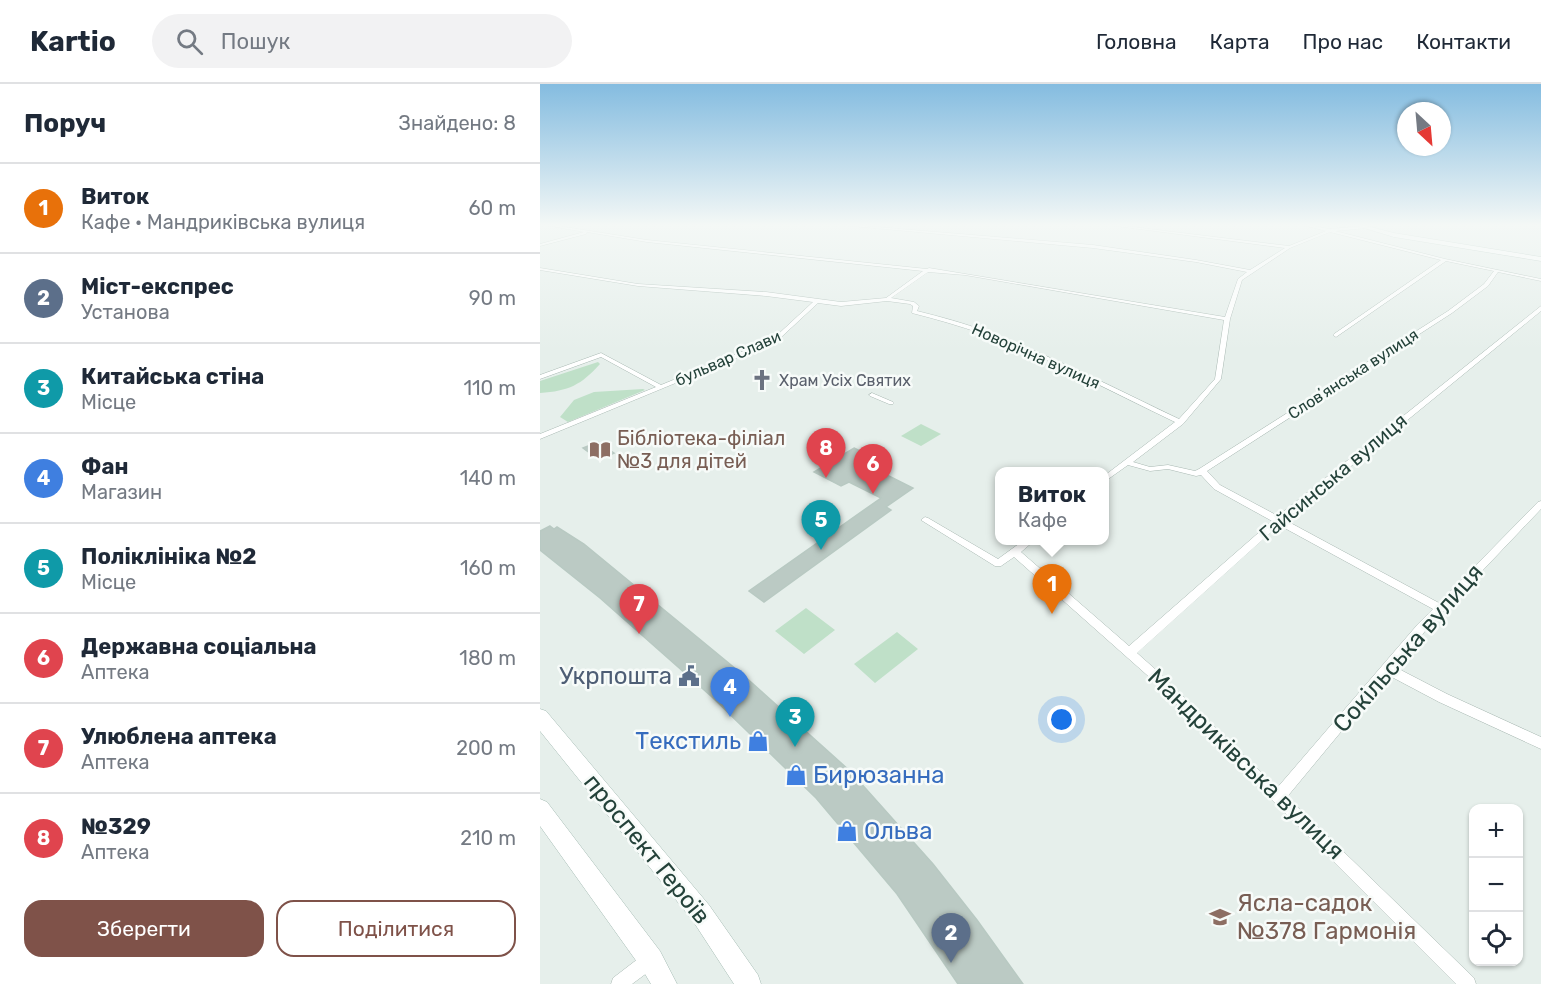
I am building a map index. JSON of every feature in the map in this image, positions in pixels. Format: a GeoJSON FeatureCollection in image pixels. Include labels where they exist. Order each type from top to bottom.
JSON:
{"type":"FeatureCollection","features":[{"type":"Feature","properties":{"kind":"main road","name":"проспект Героїв"},"geometry":{"type":"LineString","coordinates":[[540,717],[702,913],[749,984]]}},
{"type":"Feature","properties":{"kind":"main road"},"geometry":{"type":"LineString","coordinates":[[540,809],[651,960],[665,984]]}},
{"type":"Feature","properties":{"kind":"street"},"geometry":{"type":"LineString","coordinates":[[896,266],[1057,288],[1227,319]]}},
{"type":"Feature","properties":{"kind":"street"},"geometry":{"type":"LineString","coordinates":[[1220,266],[1248,271]]}},
{"type":"Feature","properties":{"kind":"street"},"geometry":{"type":"LineString","coordinates":[[1109,476],[1180,422],[1218,379],[1227,319],[1239,279],[1257,266]]}},
{"type":"Feature","properties":{"kind":"street"},"geometry":{"type":"LineString","coordinates":[[1336,335],[1436,266]]}},
{"type":"Feature","properties":{"kind":"street"},"geometry":{"type":"LineString","coordinates":[[1476,266],[1541,280]]}},
{"type":"Feature","properties":{"kind":"street","name":"Новорічна вулиця"},"geometry":{"type":"LineString","coordinates":[[540,269],[638,285],[852,304],[887,299],[914,303],[916,306],[914,312],[948,320],[1003,338],[1180,422]]}},
{"type":"Feature","properties":{"kind":"street"},"geometry":{"type":"LineString","coordinates":[[887,299],[929,269]]}},
{"type":"Feature","properties":{"kind":"street","name":"Словʼянська вулиця"},"geometry":{"type":"LineString","coordinates":[[1202,471],[1450,312],[1486,285],[1497,270]]}},
{"type":"Feature","properties":{"kind":"street","name":"бульвар Слави"},"geometry":{"type":"LineString","coordinates":[[540,437],[775,340],[818,300]]}},
{"type":"Feature","properties":{"kind":"street","name":"Гайсинська вулиця"},"geometry":{"type":"LineString","coordinates":[[1130,652],[1279,520],[1541,308]]}},
{"type":"Feature","properties":{"kind":"street","name":"бульвар Слави"},"geometry":{"type":"LineString","coordinates":[[540,377],[601,355],[661,387]]}},
{"type":"Feature","properties":{"kind":"street"},"geometry":{"type":"LineString","coordinates":[[873,395],[891,403]]}},
{"type":"Feature","properties":{"kind":"street"},"geometry":{"type":"LineString","coordinates":[[1126,462],[1150,469],[1168,467],[1196,474],[1202,471],[1217,487],[1439,608]]}},
{"type":"Feature","properties":{"kind":"street","name":"Сокільська вулиця"},"geometry":{"type":"LineString","coordinates":[[1279,796],[1439,608],[1541,504]]}},
{"type":"Feature","properties":{"kind":"street"},"geometry":{"type":"LineString","coordinates":[[924,520],[998,564],[1025,545]]}},
{"type":"Feature","properties":{"kind":"street","name":"Мандриківська вулиця"},"geometry":{"type":"LineString","coordinates":[[1016,553],[1130,652],[1468,984]]}},
{"type":"Feature","properties":{"kind":"street"},"geometry":{"type":"LineString","coordinates":[[1387,669],[1443,698],[1541,743]]}},
{"type":"Feature","properties":{"kind":"street"},"geometry":{"type":"LineString","coordinates":[[619,984],[651,960]]}},
{"type":"Feature","properties":{"kind":"green space"},"geometry":{"type":"Polygon","coordinates":[[[598,362],[600,364],[574,386],[559,391],[540,393],[540,381],[598,362]]]}},
{"type":"Feature","properties":{"kind":"green space"},"geometry":{"type":"Polygon","coordinates":[[[645,390],[568,422],[560,417],[574,400],[594,392],[645,390]]]}},
{"type":"Feature","properties":{"kind":"green space"},"geometry":{"type":"Polygon","coordinates":[[[921,424],[941,434],[921,446],[901,436],[921,424]]]}},
{"type":"Feature","properties":{"kind":"green space"},"geometry":{"type":"Polygon","coordinates":[[[806,608],[835,630],[804,654],[775,631],[806,608]]]}},
{"type":"Feature","properties":{"kind":"green space"},"geometry":{"type":"Polygon","coordinates":[[[897,632],[918,649],[875,683],[854,664],[897,632]]]}},
{"type":"Feature","properties":{"kind":"building","name":"Бібліотека-філіал №3 для дітей"},"geometry":{"type":"Polygon","coordinates":[[[598,442],[614,453],[599,460],[583,448],[598,442]]]}},
{"type":"Feature","properties":{"kind":"building"},"geometry":{"type":"Polygon","coordinates":[[[854,448],[881,461],[871,467],[913,488],[886,507],[891,510],[764,602],[749,591],[881,498],[849,482],[841,486],[814,472],[854,448]]]}},
{"type":"Feature","properties":{"kind":"building"},"geometry":{"type":"Polygon","coordinates":[[[550,526],[554,529],[557,527],[584,544],[742,674],[850,771],[933,864],[1023,984],[958,984],[897,894],[816,798],[712,697],[600,598],[540,550],[540,531],[550,526]]]}},
{"type":"Feature","properties":{"kind":"place","name":"Храм Усіх Святих"},"geometry":{"type":"Point","coordinates":[762,380]}},
{"type":"Feature","properties":{"kind":"place","name":"Бібліотека-філіал №3 для дітей"},"geometry":{"type":"Point","coordinates":[600,450]}},
{"type":"Feature","properties":{"kind":"place","name":"№329"},"geometry":{"type":"Point","coordinates":[826,478]}},
{"type":"Feature","properties":{"kind":"place","name":"Державна соціальна"},"geometry":{"type":"Point","coordinates":[873,494]}},
{"type":"Feature","properties":{"kind":"place","name":"Поліклініка №2"},"geometry":{"type":"Point","coordinates":[821,550]}},
{"type":"Feature","properties":{"kind":"place","name":"Виток"},"geometry":{"type":"Point","coordinates":[1052,614]}},
{"type":"Feature","properties":{"kind":"place","name":"Улюблена аптека"},"geometry":{"type":"Point","coordinates":[639,634]}},
{"type":"Feature","properties":{"kind":"place","name":"Укрпошта"},"geometry":{"type":"Point","coordinates":[689,676]}},
{"type":"Feature","properties":{"kind":"place","name":"Фан"},"geometry":{"type":"Point","coordinates":[730,717]}},
{"type":"Feature","properties":{"kind":"place","name":"Текстиль"},"geometry":{"type":"Point","coordinates":[758,741]}},
{"type":"Feature","properties":{"kind":"place","name":"Китайська стіна"},"geometry":{"type":"Point","coordinates":[795,747]}},
{"type":"Feature","properties":{"kind":"place","name":"Бирюзанна"},"geometry":{"type":"Point","coordinates":[796,775]}},
{"type":"Feature","properties":{"kind":"place","name":"Ольва"},"geometry":{"type":"Point","coordinates":[847,831]}},
{"type":"Feature","properties":{"kind":"place","name":"Ясла-садок №378 Гармонія"},"geometry":{"type":"Point","coordinates":[1220,917]}},
{"type":"Feature","properties":{"kind":"place","name":"Міст-експрес"},"geometry":{"type":"Point","coordinates":[951,963]}}]}
